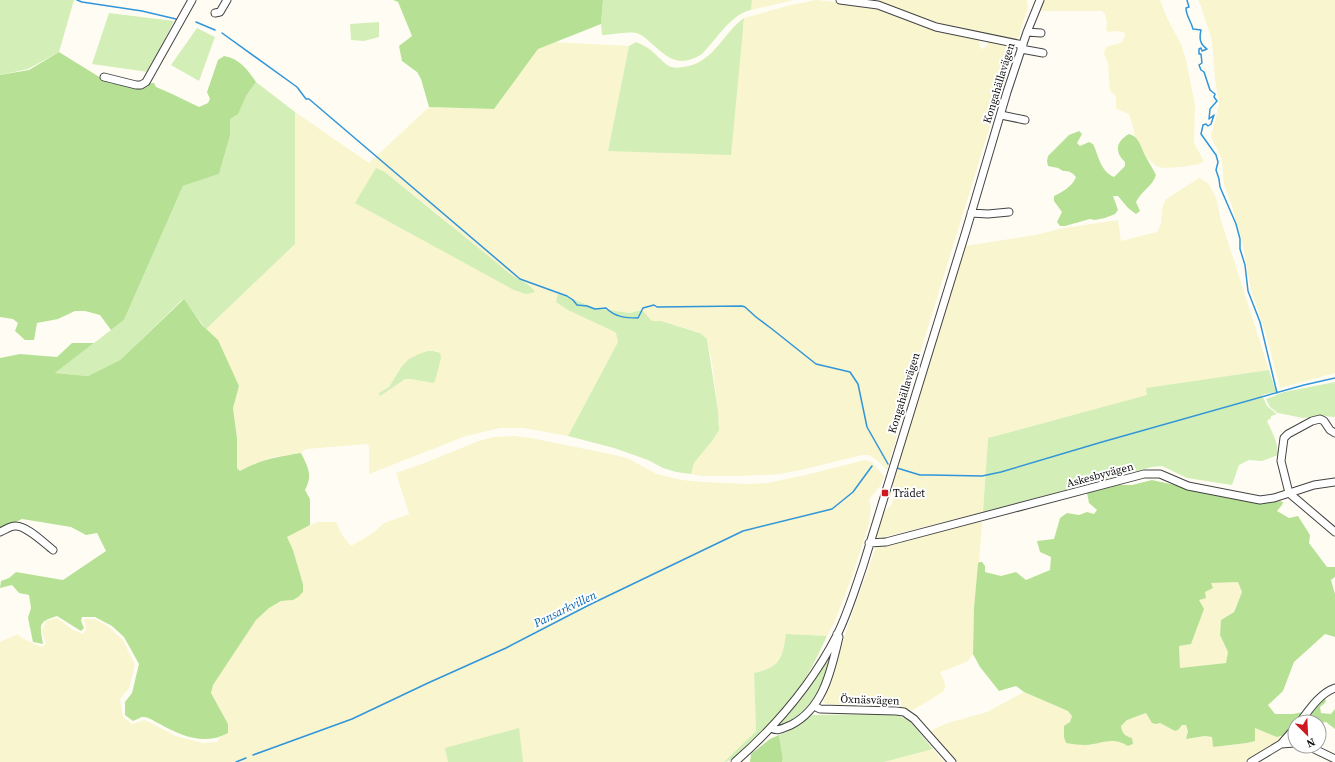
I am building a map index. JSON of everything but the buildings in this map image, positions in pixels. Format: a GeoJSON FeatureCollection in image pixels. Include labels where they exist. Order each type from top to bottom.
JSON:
{"type":"FeatureCollection","features":[{"type":"Feature","properties":{"kind":"street"},"geometry":{"type":"LineString","coordinates":[[104,77],[136,85],[141,85],[146,82],[192,0]]}},
{"type":"Feature","properties":{"kind":"street"},"geometry":{"type":"LineString","coordinates":[[216,13],[220,12],[228,0]]}},
{"type":"Feature","properties":{"kind":"street"},"geometry":{"type":"LineString","coordinates":[[840,0],[878,5],[936,27],[1043,53]]}},
{"type":"Feature","properties":{"kind":"street","name":"Kongahällavägen"},"geometry":{"type":"LineString","coordinates":[[734,762],[771,728],[804,688],[837,634],[852,599],[1001,116],[1007,92],[1027,32],[1040,0]]}},
{"type":"Feature","properties":{"kind":"street"},"geometry":{"type":"LineString","coordinates":[[1027,32],[1041,33]]}},
{"type":"Feature","properties":{"kind":"street"},"geometry":{"type":"LineString","coordinates":[[1001,116],[1025,120]]}},
{"type":"Feature","properties":{"kind":"street"},"geometry":{"type":"LineString","coordinates":[[971,213],[988,214],[1009,212]]}},
{"type":"Feature","properties":{"kind":"street"},"geometry":{"type":"LineString","coordinates":[[1335,433],[1330,430],[1324,421],[1320,419],[1312,421],[1294,430],[1284,438],[1281,461],[1289,493],[1335,532]]}},
{"type":"Feature","properties":{"kind":"street","name":"Askesbyvägen"},"geometry":{"type":"LineString","coordinates":[[869,543],[886,542],[1144,474],[1160,474],[1188,486],[1260,500],[1270,499],[1314,485],[1335,482]]}},
{"type":"Feature","properties":{"kind":"street"},"geometry":{"type":"LineString","coordinates":[[0,532],[14,526],[26,528],[53,550]]}},
{"type":"Feature","properties":{"kind":"street"},"geometry":{"type":"LineString","coordinates":[[771,728],[776,730],[781,729],[794,723],[814,706],[821,695],[830,670],[839,636],[837,634]]}},
{"type":"Feature","properties":{"kind":"street"},"geometry":{"type":"LineString","coordinates":[[1307,714],[1318,700],[1331,689],[1335,688]]}},
{"type":"Feature","properties":{"kind":"street","name":"Öxnäsvägen"},"geometry":{"type":"LineString","coordinates":[[814,706],[820,709],[904,712],[914,719],[952,762]]}},
{"type":"Feature","properties":{"kind":"street"},"geometry":{"type":"LineString","coordinates":[[1252,762],[1281,744],[1287,737]]}},
{"type":"Feature","properties":{"kind":"street"},"geometry":{"type":"LineString","coordinates":[[1281,744],[1287,744]]}},
{"type":"Feature","properties":{"kind":"street"},"geometry":{"type":"LineString","coordinates":[[1325,754],[1335,759]]}},
{"type":"Feature","properties":{"kind":"shaded area"},"geometry":{"type":"Polygon","coordinates":[[[752,0],[794,0],[751,10],[752,0]]]}},
{"type":"Feature","properties":{"kind":"shaded area"},"geometry":{"type":"Polygon","coordinates":[[[816,0],[876,6],[979,38],[979,46],[982,49],[986,47],[989,40],[1011,45],[1014,48],[924,340],[887,470],[869,455],[862,455],[780,474],[701,476],[691,474],[694,463],[719,430],[712,362],[707,339],[699,332],[661,321],[652,321],[642,310],[630,313],[595,308],[559,293],[556,302],[613,331],[616,333],[618,342],[568,436],[523,428],[500,428],[466,436],[369,474],[368,444],[306,449],[301,453],[275,457],[256,463],[240,471],[237,467],[237,438],[233,408],[239,386],[206,329],[295,244],[295,112],[369,163],[429,107],[494,109],[538,49],[553,42],[629,46],[608,151],[744,25],[744,18],[787,6],[816,0]],[[376,168],[494,278],[532,286],[517,279],[385,172],[376,168]],[[428,351],[402,366],[389,387],[379,393],[383,394],[405,379],[426,382],[438,351],[428,351]]]}},
{"type":"Feature","properties":{"kind":"shaded area"},"geometry":{"type":"Polygon","coordinates":[[[861,0],[1027,0],[1028,7],[1019,36],[1016,40],[953,29],[861,0]]]}},
{"type":"Feature","properties":{"kind":"shaded area"},"geometry":{"type":"Polygon","coordinates":[[[1044,0],[1160,0],[1167,18],[1181,44],[1186,60],[1195,106],[1194,143],[1204,161],[1199,164],[1163,168],[1156,166],[1146,157],[1140,143],[1134,135],[1129,114],[1116,109],[1116,97],[1110,90],[1108,63],[1104,54],[1105,49],[1108,46],[1122,42],[1125,36],[1124,32],[1109,32],[1106,30],[1107,23],[1105,14],[1102,11],[1037,11],[1044,0]]]}},
{"type":"Feature","properties":{"kind":"shaded area"},"geometry":{"type":"Polygon","coordinates":[[[1198,0],[1335,0],[1335,373],[1280,388],[1265,331],[1251,291],[1243,246],[1232,206],[1224,185],[1222,159],[1211,137],[1219,104],[1215,79],[1212,41],[1198,0]]]}},
{"type":"Feature","properties":{"kind":"shaded area"},"geometry":{"type":"Polygon","coordinates":[[[1199,178],[1208,183],[1216,197],[1220,217],[1269,370],[1147,388],[1148,395],[988,438],[983,512],[880,538],[877,537],[876,533],[885,511],[892,504],[893,497],[891,490],[893,475],[965,246],[1118,220],[1121,241],[1157,232],[1161,224],[1162,209],[1165,200],[1199,178]]]}},
{"type":"Feature","properties":{"kind":"shaded area"},"geometry":{"type":"Polygon","coordinates":[[[514,436],[615,455],[629,459],[657,474],[682,480],[748,484],[767,483],[865,460],[872,462],[884,477],[881,485],[869,500],[871,508],[869,524],[852,577],[834,623],[827,636],[786,634],[783,651],[779,661],[768,670],[754,673],[756,731],[724,762],[0,762],[0,642],[18,634],[20,637],[41,647],[46,644],[42,631],[46,621],[57,618],[73,630],[83,634],[86,629],[84,619],[95,619],[109,627],[123,640],[135,665],[129,688],[120,699],[123,717],[132,724],[145,720],[176,736],[203,743],[217,742],[219,738],[228,733],[228,724],[211,693],[213,685],[256,620],[269,608],[281,601],[293,600],[303,592],[303,584],[293,550],[287,537],[318,522],[336,522],[342,535],[351,546],[373,533],[384,523],[409,514],[396,473],[479,441],[494,437],[514,436]]]}},
{"type":"Feature","properties":{"kind":"shaded area"},"geometry":{"type":"Polygon","coordinates":[[[980,520],[982,524],[974,608],[973,654],[967,662],[940,672],[945,683],[943,692],[913,710],[826,704],[823,702],[846,631],[876,547],[980,520]]]}},
{"type":"Feature","properties":{"kind":"shaded area"},"geometry":{"type":"Polygon","coordinates":[[[1239,582],[1242,592],[1233,612],[1221,620],[1220,635],[1228,652],[1227,663],[1180,668],[1179,646],[1191,643],[1199,600],[1211,583],[1239,582]]]}},
{"type":"Feature","properties":{"kind":"shaded area"},"geometry":{"type":"Polygon","coordinates":[[[1024,692],[1068,711],[1072,716],[1070,722],[1100,743],[1113,740],[1120,741],[1128,746],[1133,744],[1132,738],[1127,736],[1122,731],[1121,726],[1127,720],[1146,713],[1156,724],[1160,723],[1175,731],[1182,725],[1187,725],[1188,731],[1186,739],[1205,736],[1212,737],[1213,747],[1247,743],[1255,728],[1284,735],[1279,742],[1245,762],[956,762],[930,732],[948,723],[987,712],[1024,692]]]}},
{"type":"Feature","properties":{"kind":"shaded area"},"geometry":{"type":"Polygon","coordinates":[[[933,749],[944,762],[884,762],[933,749]]]}},
{"type":"Feature","properties":{"kind":"green space"},"geometry":{"type":"Polygon","coordinates":[[[0,0],[74,0],[59,52],[28,69],[0,75],[0,0]]]}},
{"type":"Feature","properties":{"kind":"green space"},"geometry":{"type":"Polygon","coordinates":[[[393,0],[603,0],[601,24],[538,49],[494,109],[429,107],[421,79],[417,72],[402,61],[399,46],[412,36],[398,2],[393,0]]]}},
{"type":"Feature","properties":{"kind":"green space"},"geometry":{"type":"Polygon","coordinates":[[[603,0],[752,0],[751,10],[744,12],[730,22],[702,54],[694,58],[681,61],[669,57],[657,49],[646,38],[638,34],[630,32],[602,35],[601,24],[603,0]]]}},
{"type":"Feature","properties":{"kind":"green space"},"geometry":{"type":"Polygon","coordinates":[[[109,13],[174,21],[148,72],[92,64],[109,13]]]}},
{"type":"Feature","properties":{"kind":"green space"},"geometry":{"type":"Polygon","coordinates":[[[744,18],[731,155],[608,151],[629,46],[636,42],[641,44],[671,67],[680,68],[693,65],[710,54],[744,18]]]}},
{"type":"Feature","properties":{"kind":"green space"},"geometry":{"type":"Polygon","coordinates":[[[379,22],[379,37],[364,41],[351,40],[350,24],[379,22]]]}},
{"type":"Feature","properties":{"kind":"green space"},"geometry":{"type":"Polygon","coordinates":[[[197,28],[215,37],[199,81],[171,65],[197,28]]]}},
{"type":"Feature","properties":{"kind":"green space"},"geometry":{"type":"Polygon","coordinates":[[[59,52],[109,83],[143,88],[147,87],[150,83],[154,83],[156,87],[199,107],[208,103],[210,99],[207,92],[218,60],[224,56],[239,62],[256,82],[246,96],[238,114],[230,119],[230,136],[219,174],[183,186],[124,320],[111,330],[100,315],[85,311],[75,311],[58,319],[37,323],[34,340],[25,340],[15,331],[18,323],[13,319],[0,317],[0,75],[29,70],[59,52]]]}},
{"type":"Feature","properties":{"kind":"green space"},"geometry":{"type":"Polygon","coordinates":[[[256,82],[295,112],[295,244],[206,329],[183,299],[120,360],[88,376],[55,373],[124,320],[183,186],[219,174],[230,136],[230,118],[256,82]]]}},
{"type":"Feature","properties":{"kind":"green space"},"geometry":{"type":"Polygon","coordinates":[[[1079,131],[1082,134],[1077,143],[1080,146],[1089,142],[1093,144],[1100,163],[1109,174],[1114,177],[1125,166],[1125,162],[1121,158],[1118,151],[1119,143],[1129,134],[1133,135],[1138,140],[1156,175],[1138,198],[1136,202],[1140,211],[1136,214],[1128,208],[1118,196],[1113,196],[1118,210],[1115,214],[1105,218],[1095,220],[1090,219],[1065,226],[1060,226],[1057,222],[1062,212],[1054,201],[1054,196],[1069,186],[1076,177],[1070,172],[1048,166],[1048,156],[1069,135],[1079,131]]]}},
{"type":"Feature","properties":{"kind":"green space"},"geometry":{"type":"Polygon","coordinates":[[[376,168],[385,172],[509,273],[530,286],[535,292],[526,294],[514,290],[355,203],[376,168]]]}},
{"type":"Feature","properties":{"kind":"green space"},"geometry":{"type":"Polygon","coordinates":[[[558,293],[595,308],[630,313],[642,310],[652,321],[661,321],[700,333],[707,339],[718,411],[719,430],[694,463],[691,474],[663,468],[648,460],[614,448],[568,436],[618,342],[616,333],[613,331],[568,310],[556,302],[558,293]]]}},
{"type":"Feature","properties":{"kind":"green space"},"geometry":{"type":"Polygon","coordinates":[[[184,299],[202,325],[218,340],[239,386],[233,408],[237,438],[237,468],[240,471],[263,461],[301,453],[309,471],[309,480],[305,490],[310,499],[310,525],[287,537],[293,550],[303,584],[303,592],[293,600],[281,601],[269,608],[256,620],[213,685],[211,693],[228,724],[228,733],[211,739],[185,736],[147,717],[142,717],[133,721],[125,715],[125,702],[132,693],[139,664],[124,637],[112,626],[95,617],[82,617],[81,621],[84,628],[81,631],[57,616],[46,620],[41,625],[43,644],[33,642],[28,618],[31,608],[29,595],[19,593],[12,585],[0,588],[1,581],[9,578],[16,572],[63,580],[106,551],[97,533],[86,535],[71,527],[22,519],[0,529],[0,358],[20,354],[57,357],[72,343],[94,343],[55,373],[88,376],[120,360],[184,299]]]}},
{"type":"Feature","properties":{"kind":"green space"},"geometry":{"type":"Polygon","coordinates":[[[428,351],[440,353],[441,358],[435,381],[433,383],[405,379],[380,396],[379,393],[389,387],[402,366],[409,359],[428,351]]]}},
{"type":"Feature","properties":{"kind":"green space"},"geometry":{"type":"Polygon","coordinates":[[[1269,370],[1276,392],[1262,395],[1267,406],[1277,414],[1271,416],[1271,418],[1267,421],[1276,441],[1278,455],[1262,461],[1249,460],[1239,465],[1232,485],[1187,478],[1162,466],[1152,467],[983,512],[988,438],[1147,395],[1146,388],[1269,370]]]}},
{"type":"Feature","properties":{"kind":"green space"},"geometry":{"type":"Polygon","coordinates":[[[1335,382],[1335,417],[1322,416],[1303,418],[1278,413],[1270,407],[1266,399],[1284,392],[1335,382]]]}},
{"type":"Feature","properties":{"kind":"green space"},"geometry":{"type":"Polygon","coordinates":[[[1152,480],[1256,503],[1283,502],[1277,511],[1289,518],[1298,516],[1310,535],[1309,543],[1327,567],[1335,567],[1335,577],[1331,580],[1335,594],[1335,637],[1325,634],[1294,662],[1283,691],[1268,705],[1275,714],[1287,714],[1287,736],[1277,737],[1255,728],[1255,741],[1213,747],[1212,737],[1205,736],[1186,739],[1188,731],[1186,725],[1182,725],[1175,731],[1160,723],[1152,723],[1146,713],[1127,720],[1121,726],[1124,734],[1132,738],[1133,744],[1128,746],[1117,741],[1107,741],[1085,745],[1066,743],[1064,737],[1064,726],[1070,722],[1072,716],[1068,711],[1024,692],[1016,686],[999,691],[980,667],[973,654],[974,608],[979,562],[982,562],[985,566],[985,572],[1001,576],[1016,572],[1026,580],[1050,570],[1051,557],[1040,552],[1037,541],[1054,539],[1060,518],[1067,513],[1079,515],[1087,512],[1094,514],[1097,510],[1089,503],[1087,493],[1118,485],[1132,485],[1152,480]],[[1238,582],[1211,583],[1213,588],[1205,592],[1206,598],[1199,600],[1204,609],[1191,644],[1179,646],[1180,668],[1226,663],[1228,652],[1220,635],[1221,620],[1234,612],[1242,592],[1238,582]]]}},
{"type":"Feature","properties":{"kind":"green space"},"geometry":{"type":"Polygon","coordinates":[[[786,634],[827,636],[815,662],[800,687],[786,705],[739,754],[733,759],[724,762],[756,731],[754,673],[770,668],[779,661],[786,634]]]}},
{"type":"Feature","properties":{"kind":"green space"},"geometry":{"type":"Polygon","coordinates":[[[833,647],[830,663],[817,697],[807,710],[784,727],[777,726],[807,690],[833,647]]]}},
{"type":"Feature","properties":{"kind":"green space"},"geometry":{"type":"Polygon","coordinates":[[[1323,698],[1326,700],[1320,707],[1321,713],[1331,714],[1335,709],[1335,729],[1327,723],[1327,714],[1293,714],[1310,709],[1323,698]]]}},
{"type":"Feature","properties":{"kind":"green space"},"geometry":{"type":"Polygon","coordinates":[[[883,714],[899,716],[909,720],[933,749],[884,762],[782,762],[783,760],[779,735],[788,731],[812,715],[883,714]]]}},
{"type":"Feature","properties":{"kind":"green space"},"geometry":{"type":"Polygon","coordinates":[[[519,728],[523,762],[448,762],[445,748],[519,728]]]}},
{"type":"Feature","properties":{"kind":"green space"},"geometry":{"type":"Polygon","coordinates":[[[779,735],[783,760],[782,762],[750,762],[751,754],[770,739],[779,735]]]}},
{"type":"Feature","properties":{"kind":"waterway"},"geometry":{"type":"LineString","coordinates":[[77,0],[142,11],[176,19]]}},
{"type":"Feature","properties":{"kind":"waterway"},"geometry":{"type":"LineString","coordinates":[[1187,0],[1189,7],[1186,8],[1186,11],[1193,29],[1201,30],[1201,41],[1207,49],[1202,51],[1201,48],[1199,49],[1202,63],[1199,65],[1201,70],[1204,72],[1210,90],[1215,94],[1214,97],[1217,101],[1210,109],[1209,119],[1214,115],[1211,124],[1208,126],[1206,124],[1203,125],[1201,134],[1216,155],[1218,162],[1216,170],[1220,187],[1236,224],[1240,239],[1240,249],[1245,265],[1248,291],[1260,322],[1277,393]]}},
{"type":"Feature","properties":{"kind":"waterway"},"geometry":{"type":"LineString","coordinates":[[196,22],[215,30]]}},
{"type":"Feature","properties":{"kind":"waterway"},"geometry":{"type":"LineString","coordinates":[[222,33],[297,87],[306,99],[309,99],[520,279],[567,296],[577,305],[595,309],[606,308],[617,315],[625,317],[638,318],[643,308],[654,305],[657,307],[742,306],[816,364],[850,372],[858,384],[867,427],[888,464]]}},
{"type":"Feature","properties":{"kind":"waterway"},"geometry":{"type":"LineString","coordinates":[[897,468],[920,475],[982,476],[1001,472],[1304,385],[1335,378]]}},
{"type":"Feature","properties":{"kind":"waterway","name":"Pansarkvillen"},"geometry":{"type":"LineString","coordinates":[[253,755],[352,719],[506,648],[589,605],[743,531],[832,509],[853,492],[872,466]]}},
{"type":"Feature","properties":{"kind":"waterway","name":"Pansarkvillen"},"geometry":{"type":"LineString","coordinates":[[236,762],[246,758]]}},
{"type":"Feature","properties":{"kind":"place","name":"Trädet"},"geometry":{"type":"Point","coordinates":[885,493]}}]}
